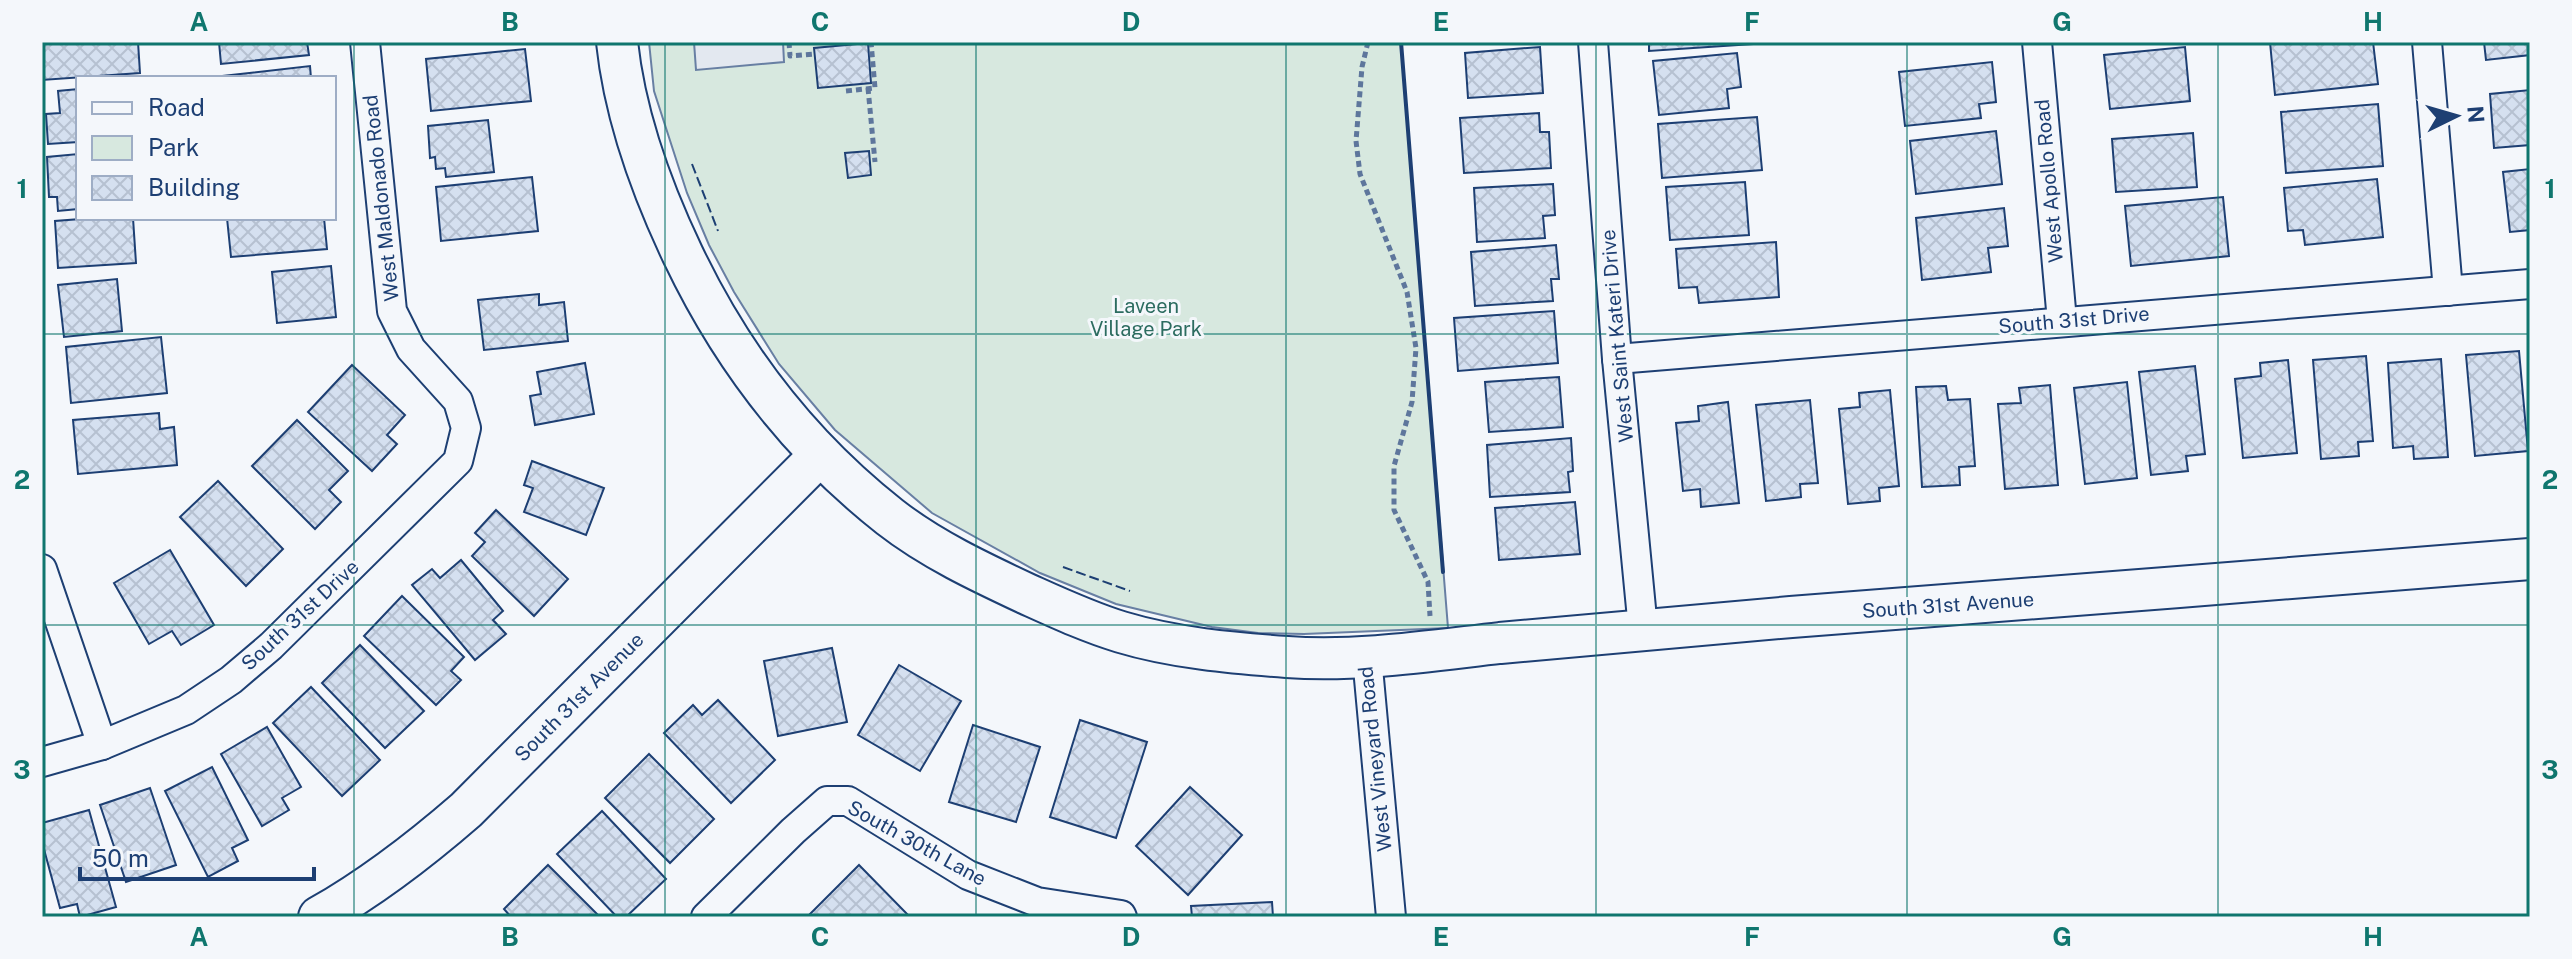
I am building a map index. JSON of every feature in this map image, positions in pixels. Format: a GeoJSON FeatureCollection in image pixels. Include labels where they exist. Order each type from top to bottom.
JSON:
{"type":"FeatureCollection","features":[{"type":"Feature","properties":{"kind":"street","name":"West Maldonado Road"},"geometry":{"type":"LineString","coordinates":[[365,42],[392,311],[411,349],[458,401],[466,428]]}},
{"type":"Feature","properties":{"kind":"street","name":"West Vineyard Road"},"geometry":{"type":"LineString","coordinates":[[617,42],[622,85],[664,217],[694,279],[738,356],[820,455],[892,519],[960,561],[1075,615],[1121,632],[1173,644],[1294,657],[1367,657],[1391,917]]}},
{"type":"Feature","properties":{"kind":"street","name":"West Saint Kateri Drive"},"geometry":{"type":"LineString","coordinates":[[1593,42],[1617,359],[1643,629]]}},
{"type":"Feature","properties":{"kind":"street","name":"West Apollo Road"},"geometry":{"type":"LineString","coordinates":[[2037,42],[2062,321]]}},
{"type":"Feature","properties":{"kind":"street"},"geometry":{"type":"LineString","coordinates":[[2427,42],[2448,291]]}},
{"type":"Feature","properties":{"kind":"street","name":"South 31st Drive"},"geometry":{"type":"LineString","coordinates":[[1617,359],[2530,284]]}},
{"type":"Feature","properties":{"kind":"street","name":"South 31st Drive"},"geometry":{"type":"LineString","coordinates":[[42,762],[102,745],[186,710],[231,680],[271,646],[458,461],[466,428]]}},
{"type":"Feature","properties":{"kind":"street","name":"South 31st Avenue"},"geometry":{"type":"LineString","coordinates":[[319,917],[356,896],[422,848],[466,810],[820,455]]}},
{"type":"Feature","properties":{"kind":"street","name":"South 31st Avenue"},"geometry":{"type":"LineString","coordinates":[[1367,657],[1643,629],[2530,559]]}},
{"type":"Feature","properties":{"kind":"street"},"geometry":{"type":"LineString","coordinates":[[42,569],[102,745]]}},
{"type":"Feature","properties":{"kind":"street","name":"South 30th Lane"},"geometry":{"type":"LineString","coordinates":[[706,917],[827,801],[848,801],[968,875],[1037,902],[1122,916]]}},
{"type":"Feature","properties":{"kind":"path"},"geometry":{"type":"LineString","coordinates":[[789,42],[790,56],[815,54]]}},
{"type":"Feature","properties":{"kind":"path"},"geometry":{"type":"LineString","coordinates":[[846,91],[875,88],[871,42]]}},
{"type":"Feature","properties":{"kind":"path"},"geometry":{"type":"LineString","coordinates":[[1368,42],[1362,67],[1356,141],[1360,174],[1407,292],[1416,348],[1412,402],[1394,466],[1394,510],[1428,582],[1430,617]]}},
{"type":"Feature","properties":{"kind":"path"},"geometry":{"type":"LineString","coordinates":[[868,88],[875,162]]}},
{"type":"Feature","properties":{"kind":"green space","name":"Laveen Village Park"},"geometry":{"type":"Polygon","coordinates":[[[649,42],[1401,42],[1448,628],[1304,634],[1258,633],[1212,627],[1116,604],[1040,573],[932,513],[835,430],[779,364],[734,292],[709,245],[687,193],[654,91],[649,42]]]}},
{"type":"Feature","properties":{"kind":"shaded area"},"geometry":{"type":"Polygon","coordinates":[[[694,42],[783,42],[784,62],[696,70],[694,42]]]}},
{"type":"Feature","properties":{"kind":"building"},"geometry":{"type":"Polygon","coordinates":[[[42,42],[138,42],[140,73],[42,80],[42,42]]]}},
{"type":"Feature","properties":{"kind":"building"},"geometry":{"type":"Polygon","coordinates":[[[219,42],[307,42],[309,55],[221,64],[219,42]]]}},
{"type":"Feature","properties":{"kind":"building"},"geometry":{"type":"Polygon","coordinates":[[[1649,42],[1751,42],[1752,44],[1649,51],[1649,42]]]}},
{"type":"Feature","properties":{"kind":"building"},"geometry":{"type":"Polygon","coordinates":[[[2270,42],[2373,42],[2378,84],[2275,95],[2270,42]]]}},
{"type":"Feature","properties":{"kind":"building"},"geometry":{"type":"Polygon","coordinates":[[[2484,42],[2530,42],[2530,55],[2486,60],[2484,42]]]}},
{"type":"Feature","properties":{"kind":"building"},"geometry":{"type":"Polygon","coordinates":[[[868,43],[871,83],[818,88],[814,48],[868,43]]]}},
{"type":"Feature","properties":{"kind":"building"},"geometry":{"type":"Polygon","coordinates":[[[1540,47],[1543,93],[1468,98],[1465,53],[1540,47]]]}},
{"type":"Feature","properties":{"kind":"building"},"geometry":{"type":"Polygon","coordinates":[[[2185,47],[2190,101],[2110,109],[2104,55],[2185,47]]]}},
{"type":"Feature","properties":{"kind":"building"},"geometry":{"type":"Polygon","coordinates":[[[525,49],[531,101],[431,111],[426,59],[525,49]]]}},
{"type":"Feature","properties":{"kind":"building"},"geometry":{"type":"Polygon","coordinates":[[[1737,53],[1741,87],[1727,89],[1729,108],[1659,115],[1653,61],[1737,53]]]}},
{"type":"Feature","properties":{"kind":"building"},"geometry":{"type":"Polygon","coordinates":[[[1992,62],[1996,102],[1979,104],[1981,118],[1905,126],[1899,72],[1992,62]]]}},
{"type":"Feature","properties":{"kind":"building"},"geometry":{"type":"Polygon","coordinates":[[[310,66],[311,76],[223,76],[310,66]]]}},
{"type":"Feature","properties":{"kind":"building"},"geometry":{"type":"Polygon","coordinates":[[[76,89],[76,142],[48,144],[46,114],[60,113],[58,91],[76,89]]]}},
{"type":"Feature","properties":{"kind":"building"},"geometry":{"type":"Polygon","coordinates":[[[2530,90],[2530,145],[2494,148],[2490,94],[2530,90]]]}},
{"type":"Feature","properties":{"kind":"building"},"geometry":{"type":"Polygon","coordinates":[[[2378,104],[2383,166],[2286,173],[2281,112],[2378,104]]]}},
{"type":"Feature","properties":{"kind":"building"},"geometry":{"type":"Polygon","coordinates":[[[1539,113],[1540,132],[1549,132],[1551,168],[1464,173],[1460,118],[1539,113]]]}},
{"type":"Feature","properties":{"kind":"building"},"geometry":{"type":"Polygon","coordinates":[[[1757,117],[1762,170],[1662,178],[1658,124],[1757,117]]]}},
{"type":"Feature","properties":{"kind":"building"},"geometry":{"type":"Polygon","coordinates":[[[488,120],[494,172],[446,177],[445,168],[436,169],[435,157],[430,158],[428,126],[488,120]]]}},
{"type":"Feature","properties":{"kind":"building"},"geometry":{"type":"Polygon","coordinates":[[[1996,131],[2002,184],[1916,194],[1910,141],[1996,131]]]}},
{"type":"Feature","properties":{"kind":"building"},"geometry":{"type":"Polygon","coordinates":[[[2193,133],[2197,187],[2116,192],[2112,139],[2193,133]]]}},
{"type":"Feature","properties":{"kind":"building"},"geometry":{"type":"Polygon","coordinates":[[[869,151],[871,175],[848,178],[845,153],[869,151]]]}},
{"type":"Feature","properties":{"kind":"building"},"geometry":{"type":"Polygon","coordinates":[[[76,154],[76,209],[58,211],[57,197],[49,197],[47,157],[76,154]]]}},
{"type":"Feature","properties":{"kind":"building"},"geometry":{"type":"Polygon","coordinates":[[[2530,169],[2530,230],[2510,232],[2503,172],[2530,169]]]}},
{"type":"Feature","properties":{"kind":"building"},"geometry":{"type":"Polygon","coordinates":[[[532,177],[538,231],[441,241],[436,187],[532,177]]]}},
{"type":"Feature","properties":{"kind":"building"},"geometry":{"type":"Polygon","coordinates":[[[2377,179],[2383,237],[2305,245],[2303,230],[2288,231],[2284,188],[2377,179]]]}},
{"type":"Feature","properties":{"kind":"building"},"geometry":{"type":"Polygon","coordinates":[[[1745,182],[1749,235],[1670,240],[1666,187],[1745,182]]]}},
{"type":"Feature","properties":{"kind":"building"},"geometry":{"type":"Polygon","coordinates":[[[1553,184],[1555,215],[1543,216],[1545,238],[1477,242],[1474,188],[1553,184]]]}},
{"type":"Feature","properties":{"kind":"building"},"geometry":{"type":"Polygon","coordinates":[[[2223,197],[2229,256],[2131,266],[2125,206],[2223,197]]]}},
{"type":"Feature","properties":{"kind":"building"},"geometry":{"type":"Polygon","coordinates":[[[2004,208],[2008,246],[1988,248],[1991,272],[1922,280],[1916,218],[2004,208]]]}},
{"type":"Feature","properties":{"kind":"building"},"geometry":{"type":"Polygon","coordinates":[[[133,220],[136,263],[58,268],[55,221],[133,220]]]}},
{"type":"Feature","properties":{"kind":"building"},"geometry":{"type":"Polygon","coordinates":[[[227,220],[324,220],[327,249],[231,257],[227,220]]]}},
{"type":"Feature","properties":{"kind":"building"},"geometry":{"type":"Polygon","coordinates":[[[1776,242],[1779,297],[1699,303],[1697,287],[1679,288],[1676,249],[1776,242]]]}},
{"type":"Feature","properties":{"kind":"building"},"geometry":{"type":"Polygon","coordinates":[[[1556,245],[1559,279],[1551,279],[1553,301],[1475,306],[1471,252],[1556,245]]]}},
{"type":"Feature","properties":{"kind":"building"},"geometry":{"type":"Polygon","coordinates":[[[331,266],[336,317],[277,323],[272,272],[331,266]]]}},
{"type":"Feature","properties":{"kind":"building"},"geometry":{"type":"Polygon","coordinates":[[[117,279],[122,331],[64,337],[58,285],[117,279]]]}},
{"type":"Feature","properties":{"kind":"building"},"geometry":{"type":"Polygon","coordinates":[[[539,294],[539,305],[564,302],[568,341],[484,350],[478,300],[539,294]]]}},
{"type":"Feature","properties":{"kind":"building"},"geometry":{"type":"Polygon","coordinates":[[[1554,311],[1558,363],[1458,371],[1454,318],[1554,311]]]}},
{"type":"Feature","properties":{"kind":"building"},"geometry":{"type":"Polygon","coordinates":[[[161,337],[167,393],[71,403],[66,347],[161,337]]]}},
{"type":"Feature","properties":{"kind":"building"},"geometry":{"type":"Polygon","coordinates":[[[2519,351],[2528,451],[2475,456],[2466,355],[2519,351]]]}},
{"type":"Feature","properties":{"kind":"building"},"geometry":{"type":"Polygon","coordinates":[[[2366,356],[2373,441],[2358,442],[2359,456],[2321,459],[2313,360],[2366,356]]]}},
{"type":"Feature","properties":{"kind":"building"},"geometry":{"type":"Polygon","coordinates":[[[2441,359],[2448,457],[2414,459],[2413,446],[2393,448],[2388,363],[2441,359]]]}},
{"type":"Feature","properties":{"kind":"building"},"geometry":{"type":"Polygon","coordinates":[[[2288,360],[2297,453],[2243,458],[2235,379],[2261,376],[2260,363],[2288,360]]]}},
{"type":"Feature","properties":{"kind":"building"},"geometry":{"type":"Polygon","coordinates":[[[585,363],[594,414],[535,425],[530,396],[541,394],[537,372],[585,363]]]}},
{"type":"Feature","properties":{"kind":"building"},"geometry":{"type":"Polygon","coordinates":[[[352,365],[405,415],[387,435],[397,444],[372,471],[308,412],[352,365]]]}},
{"type":"Feature","properties":{"kind":"building"},"geometry":{"type":"Polygon","coordinates":[[[2195,366],[2205,454],[2186,456],[2188,471],[2151,475],[2139,372],[2195,366]]]}},
{"type":"Feature","properties":{"kind":"building"},"geometry":{"type":"Polygon","coordinates":[[[1559,377],[1563,427],[1489,432],[1485,382],[1559,377]]]}},
{"type":"Feature","properties":{"kind":"building"},"geometry":{"type":"Polygon","coordinates":[[[2127,382],[2137,478],[2085,484],[2074,388],[2127,382]]]}},
{"type":"Feature","properties":{"kind":"building"},"geometry":{"type":"Polygon","coordinates":[[[2050,385],[2058,485],[2005,489],[1998,404],[2021,403],[2019,388],[2050,385]]]}},
{"type":"Feature","properties":{"kind":"building"},"geometry":{"type":"Polygon","coordinates":[[[1946,386],[1948,400],[1970,399],[1975,466],[1959,467],[1960,485],[1922,487],[1916,387],[1946,386]]]}},
{"type":"Feature","properties":{"kind":"building"},"geometry":{"type":"Polygon","coordinates":[[[1890,390],[1899,486],[1879,488],[1880,501],[1848,504],[1839,409],[1860,407],[1859,393],[1890,390]]]}},
{"type":"Feature","properties":{"kind":"building"},"geometry":{"type":"Polygon","coordinates":[[[1810,400],[1818,483],[1800,484],[1801,497],[1766,501],[1756,405],[1810,400]]]}},
{"type":"Feature","properties":{"kind":"building"},"geometry":{"type":"Polygon","coordinates":[[[1728,402],[1739,503],[1701,507],[1700,489],[1683,491],[1676,423],[1699,421],[1698,406],[1728,402]]]}},
{"type":"Feature","properties":{"kind":"building"},"geometry":{"type":"Polygon","coordinates":[[[159,413],[160,429],[174,427],[177,465],[78,474],[73,420],[159,413]]]}},
{"type":"Feature","properties":{"kind":"building"},"geometry":{"type":"Polygon","coordinates":[[[297,420],[348,471],[329,490],[341,502],[315,529],[252,466],[297,420]]]}},
{"type":"Feature","properties":{"kind":"building"},"geometry":{"type":"Polygon","coordinates":[[[1571,438],[1573,471],[1568,472],[1570,492],[1490,497],[1487,445],[1571,438]]]}},
{"type":"Feature","properties":{"kind":"building"},"geometry":{"type":"Polygon","coordinates":[[[532,461],[604,488],[586,535],[524,512],[533,488],[524,485],[532,461]]]}},
{"type":"Feature","properties":{"kind":"building"},"geometry":{"type":"Polygon","coordinates":[[[218,481],[283,549],[246,586],[180,517],[218,481]]]}},
{"type":"Feature","properties":{"kind":"building"},"geometry":{"type":"Polygon","coordinates":[[[1575,502],[1580,554],[1499,560],[1495,508],[1575,502]]]}},
{"type":"Feature","properties":{"kind":"building"},"geometry":{"type":"Polygon","coordinates":[[[496,510],[568,579],[534,616],[472,556],[485,542],[475,533],[496,510]]]}},
{"type":"Feature","properties":{"kind":"building"},"geometry":{"type":"Polygon","coordinates":[[[170,550],[214,625],[181,645],[172,631],[149,644],[114,583],[170,550]]]}},
{"type":"Feature","properties":{"kind":"building"},"geometry":{"type":"Polygon","coordinates":[[[461,560],[503,611],[493,620],[506,634],[475,660],[412,585],[432,569],[440,578],[461,560]]]}},
{"type":"Feature","properties":{"kind":"building"},"geometry":{"type":"Polygon","coordinates":[[[402,596],[464,657],[451,671],[461,680],[436,705],[364,636],[402,596]]]}},
{"type":"Feature","properties":{"kind":"building"},"geometry":{"type":"Polygon","coordinates":[[[360,645],[424,711],[385,748],[322,683],[360,645]]]}},
{"type":"Feature","properties":{"kind":"building"},"geometry":{"type":"Polygon","coordinates":[[[832,648],[847,722],[778,736],[764,661],[832,648]]]}},
{"type":"Feature","properties":{"kind":"building"},"geometry":{"type":"Polygon","coordinates":[[[899,665],[961,701],[920,771],[858,735],[899,665]]]}},
{"type":"Feature","properties":{"kind":"building"},"geometry":{"type":"Polygon","coordinates":[[[311,687],[380,760],[342,796],[273,723],[311,687]]]}},
{"type":"Feature","properties":{"kind":"building"},"geometry":{"type":"Polygon","coordinates":[[[718,700],[775,760],[731,803],[664,733],[693,705],[702,715],[718,700]]]}},
{"type":"Feature","properties":{"kind":"building"},"geometry":{"type":"Polygon","coordinates":[[[1080,720],[1147,742],[1116,838],[1050,817],[1080,720]]]}},
{"type":"Feature","properties":{"kind":"building"},"geometry":{"type":"Polygon","coordinates":[[[973,725],[1040,747],[1016,822],[949,802],[973,725]]]}},
{"type":"Feature","properties":{"kind":"building"},"geometry":{"type":"Polygon","coordinates":[[[267,727],[301,787],[282,798],[289,810],[262,826],[221,754],[267,727]]]}},
{"type":"Feature","properties":{"kind":"building"},"geometry":{"type":"Polygon","coordinates":[[[649,754],[714,819],[670,863],[605,798],[649,754]]]}},
{"type":"Feature","properties":{"kind":"building"},"geometry":{"type":"Polygon","coordinates":[[[212,767],[248,840],[232,848],[238,861],[208,877],[165,791],[212,767]]]}},
{"type":"Feature","properties":{"kind":"building"},"geometry":{"type":"Polygon","coordinates":[[[1190,787],[1242,835],[1188,895],[1136,846],[1190,787]]]}},
{"type":"Feature","properties":{"kind":"building"},"geometry":{"type":"Polygon","coordinates":[[[150,788],[176,865],[126,882],[100,805],[150,788]]]}},
{"type":"Feature","properties":{"kind":"building"},"geometry":{"type":"Polygon","coordinates":[[[89,810],[116,907],[80,917],[77,904],[60,908],[42,842],[42,823],[89,810]]]}},
{"type":"Feature","properties":{"kind":"building"},"geometry":{"type":"Polygon","coordinates":[[[602,811],[666,879],[626,917],[617,917],[557,854],[602,811]]]}},
{"type":"Feature","properties":{"kind":"building"},"geometry":{"type":"Polygon","coordinates":[[[548,865],[600,917],[511,917],[504,909],[548,865]]]}},
{"type":"Feature","properties":{"kind":"building"},"geometry":{"type":"Polygon","coordinates":[[[859,865],[910,917],[809,915],[859,865]]]}},
{"type":"Feature","properties":{"kind":"building"},"geometry":{"type":"Polygon","coordinates":[[[1272,902],[1273,917],[1192,917],[1191,906],[1272,902]]]}},
{"type":"Feature","properties":{"kind":"fence"},"geometry":{"type":"LineString","coordinates":[[692,164],[718,231]]}},
{"type":"Feature","properties":{"kind":"fence"},"geometry":{"type":"LineString","coordinates":[[1063,567],[1130,591]]}},
{"type":"Feature","properties":{"kind":"wall"},"geometry":{"type":"LineString","coordinates":[[1401,42],[1443,572]]}}]}
